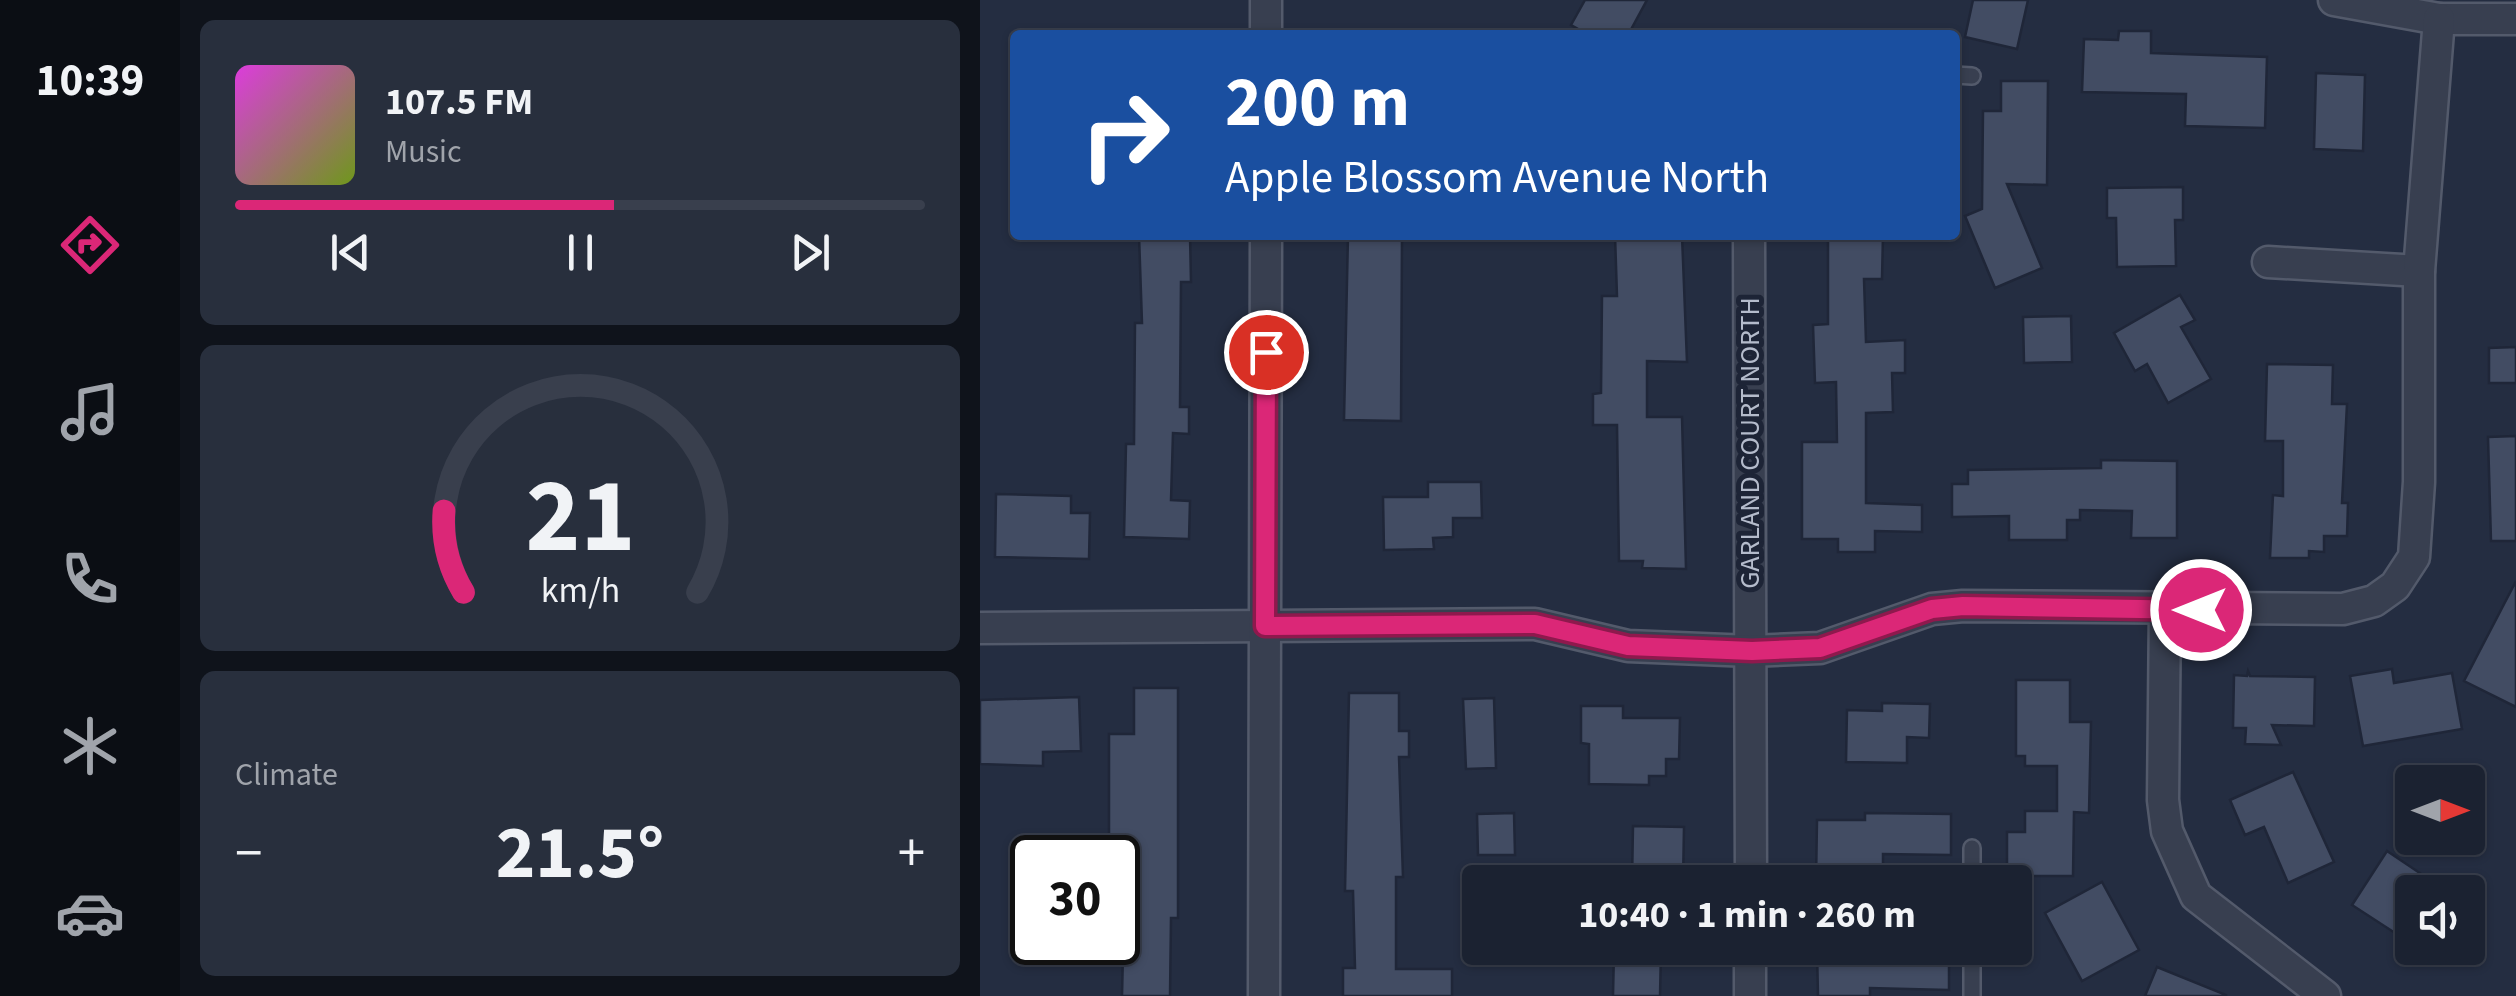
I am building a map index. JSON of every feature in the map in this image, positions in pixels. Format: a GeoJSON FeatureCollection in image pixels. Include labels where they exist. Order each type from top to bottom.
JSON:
{"type":"FeatureCollection","features":[{"type":"Feature","properties":{"kind":"street"},"geometry":{"type":"LineString","coordinates":[[1266,0],[1266,30]]}},
{"type":"Feature","properties":{"kind":"street"},"geometry":{"type":"LineString","coordinates":[[2334,0],[2440,19],[2516,19]]}},
{"type":"Feature","properties":{"kind":"street"},"geometry":{"type":"LineString","coordinates":[[980,628],[1535,624],[1628,646],[1752,651],[1820,648],[1932,609],[2342,609],[2374,601],[2395,586],[2414,557],[2419,271],[2440,19]]}},
{"type":"Feature","properties":{"kind":"street"},"geometry":{"type":"LineString","coordinates":[[1264,996],[1266,240]]}},
{"type":"Feature","properties":{"kind":"street","name":"GARLAND COURT NORTH"},"geometry":{"type":"LineString","coordinates":[[1749,240],[1751,865]]}},
{"type":"Feature","properties":{"kind":"street"},"geometry":{"type":"LineString","coordinates":[[2268,262],[2419,271]]}},
{"type":"Feature","properties":{"kind":"street"},"geometry":{"type":"LineString","coordinates":[[2165,610],[2163,800],[2167,832],[2179,866],[2196,896],[2324,996]]}},
{"type":"Feature","properties":{"kind":"street"},"geometry":{"type":"LineString","coordinates":[[1750,965],[1750,996]]}},
{"type":"Feature","properties":{"kind":"lane"},"geometry":{"type":"LineString","coordinates":[[1972,848],[1972,865]]}},
{"type":"Feature","properties":{"kind":"lane"},"geometry":{"type":"LineString","coordinates":[[1972,965],[1972,996]]}},
{"type":"Feature","properties":{"kind":"building"},"geometry":{"type":"Polygon","coordinates":[[[1585,0],[1647,0],[1631,30],[1580,30],[1571,25],[1585,0]]]}},
{"type":"Feature","properties":{"kind":"building"},"geometry":{"type":"Polygon","coordinates":[[[1973,0],[2028,0],[2017,49],[1965,37],[1973,0]]]}},
{"type":"Feature","properties":{"kind":"building"},"geometry":{"type":"Polygon","coordinates":[[[2119,31],[2151,31],[2151,53],[2267,57],[2265,128],[2185,126],[2186,94],[2082,92],[2084,39],[2118,40],[2119,31]]]}},
{"type":"Feature","properties":{"kind":"building"},"geometry":{"type":"Polygon","coordinates":[[[2316,73],[2365,75],[2363,151],[2314,149],[2316,73]]]}},
{"type":"Feature","properties":{"kind":"building"},"geometry":{"type":"Polygon","coordinates":[[[2001,81],[2048,81],[2047,185],[2007,184],[2042,268],[1995,288],[1965,216],[1982,209],[1983,111],[2001,111],[2001,81]]]}},
{"type":"Feature","properties":{"kind":"building"},"geometry":{"type":"Polygon","coordinates":[[[2183,187],[2183,220],[2175,220],[2176,266],[2117,267],[2116,218],[2107,218],[2107,188],[2183,187]]]}},
{"type":"Feature","properties":{"kind":"building"},"geometry":{"type":"Polygon","coordinates":[[[1139,240],[1190,240],[1191,282],[1181,282],[1180,407],[1189,407],[1189,434],[1173,433],[1171,500],[1190,501],[1189,539],[1124,537],[1126,444],[1134,444],[1135,323],[1142,323],[1139,240]]]}},
{"type":"Feature","properties":{"kind":"building"},"geometry":{"type":"Polygon","coordinates":[[[1348,240],[1402,240],[1401,421],[1344,420],[1348,240]]]}},
{"type":"Feature","properties":{"kind":"building"},"geometry":{"type":"Polygon","coordinates":[[[1615,240],[1682,240],[1687,362],[1647,361],[1647,417],[1682,417],[1686,569],[1642,568],[1643,561],[1619,561],[1617,425],[1593,425],[1593,394],[1601,393],[1602,296],[1617,296],[1615,240]]]}},
{"type":"Feature","properties":{"kind":"building"},"geometry":{"type":"Polygon","coordinates":[[[1828,240],[1883,240],[1882,279],[1864,279],[1866,342],[1905,340],[1905,373],[1892,373],[1893,412],[1866,413],[1866,503],[1922,505],[1922,532],[1875,531],[1875,552],[1838,552],[1838,539],[1802,539],[1802,442],[1837,442],[1836,382],[1815,383],[1813,325],[1828,324],[1828,240]]]}},
{"type":"Feature","properties":{"kind":"building"},"geometry":{"type":"Polygon","coordinates":[[[2180,295],[2195,320],[2181,327],[2211,379],[2168,403],[2147,364],[2135,371],[2114,333],[2180,295]]]}},
{"type":"Feature","properties":{"kind":"building"},"geometry":{"type":"Polygon","coordinates":[[[2071,316],[2072,362],[2024,363],[2023,317],[2071,316]]]}},
{"type":"Feature","properties":{"kind":"building"},"geometry":{"type":"Polygon","coordinates":[[[2516,347],[2516,383],[2489,383],[2489,348],[2516,347]]]}},
{"type":"Feature","properties":{"kind":"building"},"geometry":{"type":"Polygon","coordinates":[[[2267,364],[2333,365],[2332,404],[2347,404],[2342,503],[2348,503],[2347,536],[2324,536],[2324,552],[2309,551],[2309,558],[2270,558],[2273,495],[2283,496],[2283,441],[2265,441],[2267,364]]]}},
{"type":"Feature","properties":{"kind":"building"},"geometry":{"type":"Polygon","coordinates":[[[2516,436],[2516,541],[2491,541],[2488,437],[2516,436]]]}},
{"type":"Feature","properties":{"kind":"building"},"geometry":{"type":"Polygon","coordinates":[[[2101,460],[2177,461],[2177,538],[2131,538],[2132,511],[2080,510],[2080,520],[2067,520],[2067,540],[2009,540],[2009,516],[1952,517],[1952,484],[1968,484],[1968,470],[2101,468],[2101,460]]]}},
{"type":"Feature","properties":{"kind":"building"},"geometry":{"type":"Polygon","coordinates":[[[1428,482],[1481,482],[1482,518],[1453,518],[1453,537],[1433,538],[1434,549],[1384,550],[1383,497],[1428,497],[1428,482]]]}},
{"type":"Feature","properties":{"kind":"building"},"geometry":{"type":"Polygon","coordinates":[[[996,494],[1071,496],[1071,513],[1090,513],[1089,559],[995,557],[996,494]]]}},
{"type":"Feature","properties":{"kind":"building"},"geometry":{"type":"Polygon","coordinates":[[[2516,581],[2516,707],[2464,681],[2516,581]]]}},
{"type":"Feature","properties":{"kind":"building"},"geometry":{"type":"Polygon","coordinates":[[[2392,669],[2394,683],[2452,673],[2462,729],[2363,746],[2350,676],[2392,669]]]}},
{"type":"Feature","properties":{"kind":"building"},"geometry":{"type":"Polygon","coordinates":[[[2248,671],[2250,676],[2315,677],[2314,726],[2272,725],[2281,745],[2245,744],[2246,728],[2233,728],[2234,675],[2247,676],[2248,671]]]}},
{"type":"Feature","properties":{"kind":"building"},"geometry":{"type":"Polygon","coordinates":[[[2016,680],[2070,680],[2070,722],[2091,722],[2089,813],[2074,812],[2073,876],[2032,876],[2032,865],[2007,865],[2007,832],[2025,832],[2025,811],[2057,811],[2057,766],[2025,766],[2025,756],[2016,756],[2016,680]]]}},
{"type":"Feature","properties":{"kind":"building"},"geometry":{"type":"Polygon","coordinates":[[[1134,688],[1178,688],[1178,918],[1171,918],[1170,996],[1122,996],[1123,965],[1140,965],[1140,835],[1109,835],[1109,734],[1134,734],[1134,688]]]}},
{"type":"Feature","properties":{"kind":"building"},"geometry":{"type":"Polygon","coordinates":[[[1349,693],[1399,693],[1399,731],[1409,731],[1409,757],[1399,757],[1403,877],[1396,877],[1396,969],[1452,969],[1452,996],[1343,996],[1343,968],[1355,968],[1353,891],[1345,891],[1349,693]]]}},
{"type":"Feature","properties":{"kind":"building"},"geometry":{"type":"Polygon","coordinates":[[[1079,697],[1081,751],[1043,752],[1043,766],[980,764],[980,700],[1079,697]]]}},
{"type":"Feature","properties":{"kind":"building"},"geometry":{"type":"Polygon","coordinates":[[[1494,698],[1496,768],[1466,769],[1463,699],[1494,698]]]}},
{"type":"Feature","properties":{"kind":"building"},"geometry":{"type":"Polygon","coordinates":[[[1882,703],[1930,704],[1929,738],[1907,737],[1907,763],[1846,762],[1847,710],[1882,711],[1882,703]]]}},
{"type":"Feature","properties":{"kind":"building"},"geometry":{"type":"Polygon","coordinates":[[[1581,706],[1623,706],[1623,718],[1680,718],[1679,759],[1666,759],[1666,776],[1649,776],[1649,785],[1589,784],[1589,744],[1581,743],[1581,706]]]}},
{"type":"Feature","properties":{"kind":"building"},"geometry":{"type":"Polygon","coordinates":[[[2293,772],[2334,862],[2288,883],[2264,827],[2245,835],[2230,800],[2293,772]]]}},
{"type":"Feature","properties":{"kind":"building"},"geometry":{"type":"Polygon","coordinates":[[[1514,813],[1515,855],[1478,855],[1477,814],[1514,813]]]}},
{"type":"Feature","properties":{"kind":"building"},"geometry":{"type":"Polygon","coordinates":[[[1865,813],[1951,814],[1951,855],[1883,854],[1883,865],[1816,865],[1817,820],[1865,820],[1865,813]]]}},
{"type":"Feature","properties":{"kind":"building"},"geometry":{"type":"Polygon","coordinates":[[[1633,826],[1684,827],[1683,865],[1632,865],[1633,826]]]}},
{"type":"Feature","properties":{"kind":"building"},"geometry":{"type":"Polygon","coordinates":[[[2387,851],[2423,875],[2395,875],[2395,933],[2352,905],[2387,851]]]}},
{"type":"Feature","properties":{"kind":"building"},"geometry":{"type":"Polygon","coordinates":[[[2102,882],[2139,950],[2082,981],[2045,913],[2102,882]]]}},
{"type":"Feature","properties":{"kind":"building"},"geometry":{"type":"Polygon","coordinates":[[[1614,965],[1661,965],[1660,996],[1613,996],[1614,965]]]}},
{"type":"Feature","properties":{"kind":"building"},"geometry":{"type":"Polygon","coordinates":[[[1817,965],[1949,965],[1949,990],[1870,988],[1870,996],[1818,996],[1817,965]]]}},
{"type":"Feature","properties":{"kind":"building"},"geometry":{"type":"Polygon","coordinates":[[[2157,967],[2226,995],[2226,996],[2145,996],[2157,967]]]}},
{"type":"Feature","properties":{"kind":"route"},"geometry":{"type":"LineString","coordinates":[[1266,352],[1265,626],[1535,624],[1563,627],[1628,646],[1752,651],[1820,648],[1932,609],[1963,606],[2201,610]]}}]}
